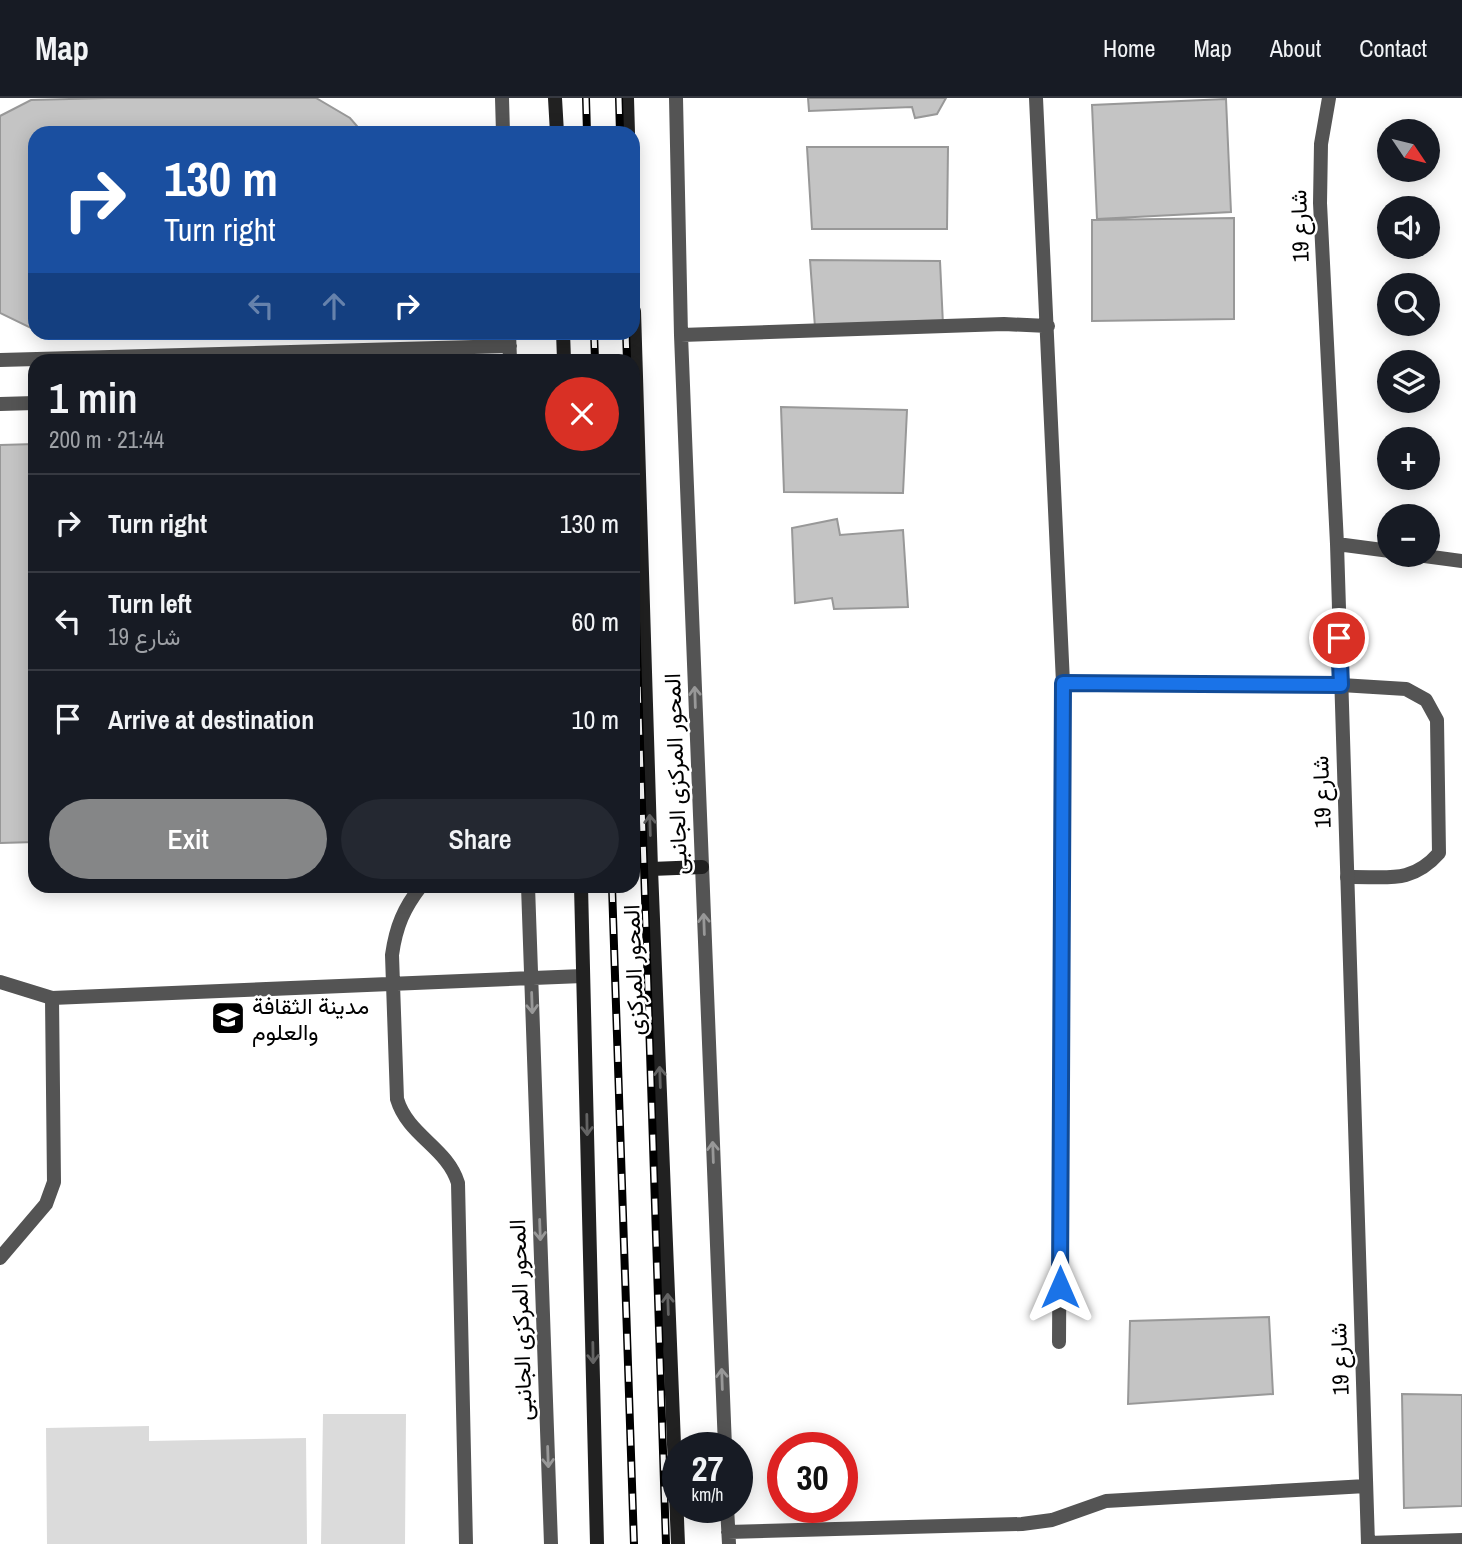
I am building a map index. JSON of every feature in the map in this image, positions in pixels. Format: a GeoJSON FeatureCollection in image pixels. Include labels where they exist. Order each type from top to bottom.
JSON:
{"type":"FeatureCollection","features":[{"type":"Feature","properties":{"kind":"main road"},"geometry":{"type":"LineString","coordinates":[[555,98],[556,126]]}},
{"type":"Feature","properties":{"kind":"main road"},"geometry":{"type":"LineString","coordinates":[[627,98],[628,126]]}},
{"type":"Feature","properties":{"kind":"main road","name":"المحور المركزى"},"geometry":{"type":"LineString","coordinates":[[640,497],[678,1544]]}},
{"type":"Feature","properties":{"kind":"main road"},"geometry":{"type":"LineString","coordinates":[[652,869],[702,867]]}},
{"type":"Feature","properties":{"kind":"main road"},"geometry":{"type":"LineString","coordinates":[[580,893],[597,1544]]}},
{"type":"Feature","properties":{"kind":"street"},"geometry":{"type":"LineString","coordinates":[[502,98],[503,126]]}},
{"type":"Feature","properties":{"kind":"street","name":"المحور المركزى الجانبى"},"geometry":{"type":"LineString","coordinates":[[676,98],[681,335],[724,1432]]}},
{"type":"Feature","properties":{"kind":"street"},"geometry":{"type":"LineString","coordinates":[[1036,98],[1063,683],[1059,1342]]}},
{"type":"Feature","properties":{"kind":"street","name":"شارع 19"},"geometry":{"type":"LineString","coordinates":[[1329,98],[1321,144],[1320,203],[1337,544],[1368,1543]]}},
{"type":"Feature","properties":{"kind":"street"},"geometry":{"type":"LineString","coordinates":[[681,335],[1004,324],[1048,326]]}},
{"type":"Feature","properties":{"kind":"street"},"geometry":{"type":"LineString","coordinates":[[219,354],[510,346]]}},
{"type":"Feature","properties":{"kind":"street"},"geometry":{"type":"LineString","coordinates":[[0,360],[28,359]]}},
{"type":"Feature","properties":{"kind":"street"},"geometry":{"type":"LineString","coordinates":[[0,404],[28,403]]}},
{"type":"Feature","properties":{"kind":"street"},"geometry":{"type":"LineString","coordinates":[[1337,544],[1377,549]]}},
{"type":"Feature","properties":{"kind":"street"},"geometry":{"type":"LineString","coordinates":[[1440,558],[1462,561]]}},
{"type":"Feature","properties":{"kind":"street"},"geometry":{"type":"LineString","coordinates":[[1063,683],[1341,685],[1406,690],[1426,700],[1437,720],[1438,853],[1425,869],[1408,876],[1346,877]]}},
{"type":"Feature","properties":{"kind":"street"},"geometry":{"type":"LineString","coordinates":[[416,893],[402,913],[395,931],[393,984],[397,1099],[413,1130],[449,1161],[458,1183],[466,1544]]}},
{"type":"Feature","properties":{"kind":"street","name":"المحور المركزى الجانبى"},"geometry":{"type":"LineString","coordinates":[[528,893],[551,1544]]}},
{"type":"Feature","properties":{"kind":"street"},"geometry":{"type":"LineString","coordinates":[[0,982],[52,998],[583,976]]}},
{"type":"Feature","properties":{"kind":"street"},"geometry":{"type":"LineString","coordinates":[[0,1258],[46,1204],[52,1190],[52,998]]}},
{"type":"Feature","properties":{"kind":"street"},"geometry":{"type":"LineString","coordinates":[[728,1538],[1022,1524],[1052,1520],[1079,1508],[1106,1501],[1366,1486]]}},
{"type":"Feature","properties":{"kind":"street"},"geometry":{"type":"LineString","coordinates":[[1368,1543],[1462,1540]]}},
{"type":"Feature","properties":{"kind":"shaded area"},"geometry":{"type":"Polygon","coordinates":[[[323,1414],[406,1414],[405,1544],[321,1544],[323,1414]]]}},
{"type":"Feature","properties":{"kind":"shaded area"},"geometry":{"type":"Polygon","coordinates":[[[149,1426],[149,1441],[306,1438],[307,1544],[47,1544],[46,1428],[149,1426]]]}},
{"type":"Feature","properties":{"kind":"building"},"geometry":{"type":"Polygon","coordinates":[[[316,98],[350,118],[357,126],[28,126],[28,327],[0,313],[0,116],[31,100],[316,98]]]}},
{"type":"Feature","properties":{"kind":"building"},"geometry":{"type":"Polygon","coordinates":[[[808,98],[946,98],[937,114],[915,118],[912,107],[809,111],[808,98]]]}},
{"type":"Feature","properties":{"kind":"building"},"geometry":{"type":"Polygon","coordinates":[[[1226,99],[1231,212],[1097,219],[1092,105],[1226,99]]]}},
{"type":"Feature","properties":{"kind":"building"},"geometry":{"type":"Polygon","coordinates":[[[807,147],[948,147],[947,229],[812,229],[807,147]]]}},
{"type":"Feature","properties":{"kind":"building"},"geometry":{"type":"Polygon","coordinates":[[[1234,218],[1234,319],[1092,321],[1092,220],[1234,218]]]}},
{"type":"Feature","properties":{"kind":"building"},"geometry":{"type":"Polygon","coordinates":[[[810,260],[940,261],[943,325],[815,327],[810,260]]]}},
{"type":"Feature","properties":{"kind":"building"},"geometry":{"type":"Polygon","coordinates":[[[781,407],[907,410],[903,493],[784,492],[781,407]]]}},
{"type":"Feature","properties":{"kind":"building"},"geometry":{"type":"Polygon","coordinates":[[[28,444],[28,842],[0,843],[0,445],[28,444]]]}},
{"type":"Feature","properties":{"kind":"building"},"geometry":{"type":"Polygon","coordinates":[[[837,519],[840,535],[903,530],[908,607],[834,609],[832,598],[795,603],[792,528],[837,519]]]}},
{"type":"Feature","properties":{"kind":"building"},"geometry":{"type":"Polygon","coordinates":[[[1269,1317],[1273,1394],[1128,1404],[1130,1321],[1269,1317]]]}},
{"type":"Feature","properties":{"kind":"building"},"geometry":{"type":"Polygon","coordinates":[[[1402,1394],[1462,1395],[1462,1506],[1404,1508],[1402,1394]]]}},
{"type":"Feature","properties":{"kind":"railway"},"geometry":{"type":"LineString","coordinates":[[586,98],[587,126]]}},
{"type":"Feature","properties":{"kind":"railway"},"geometry":{"type":"LineString","coordinates":[[619,98],[620,126]]}},
{"type":"Feature","properties":{"kind":"railway"},"geometry":{"type":"LineString","coordinates":[[594,340],[595,354]]}},
{"type":"Feature","properties":{"kind":"railway"},"geometry":{"type":"LineString","coordinates":[[626,340],[627,354]]}},
{"type":"Feature","properties":{"kind":"railway"},"geometry":{"type":"LineString","coordinates":[[640,744],[666,1544]]}},
{"type":"Feature","properties":{"kind":"railway"},"geometry":{"type":"LineString","coordinates":[[612,893],[634,1544]]}},
{"type":"Feature","properties":{"kind":"place","name":"مدينة الثقافة والعلوم"},"geometry":{"type":"Point","coordinates":[228,1018]}},
{"type":"Feature","properties":{"kind":"route"},"geometry":{"type":"LineString","coordinates":[[1060,1287],[1063,683],[1341,685],[1339,638]]}}]}
